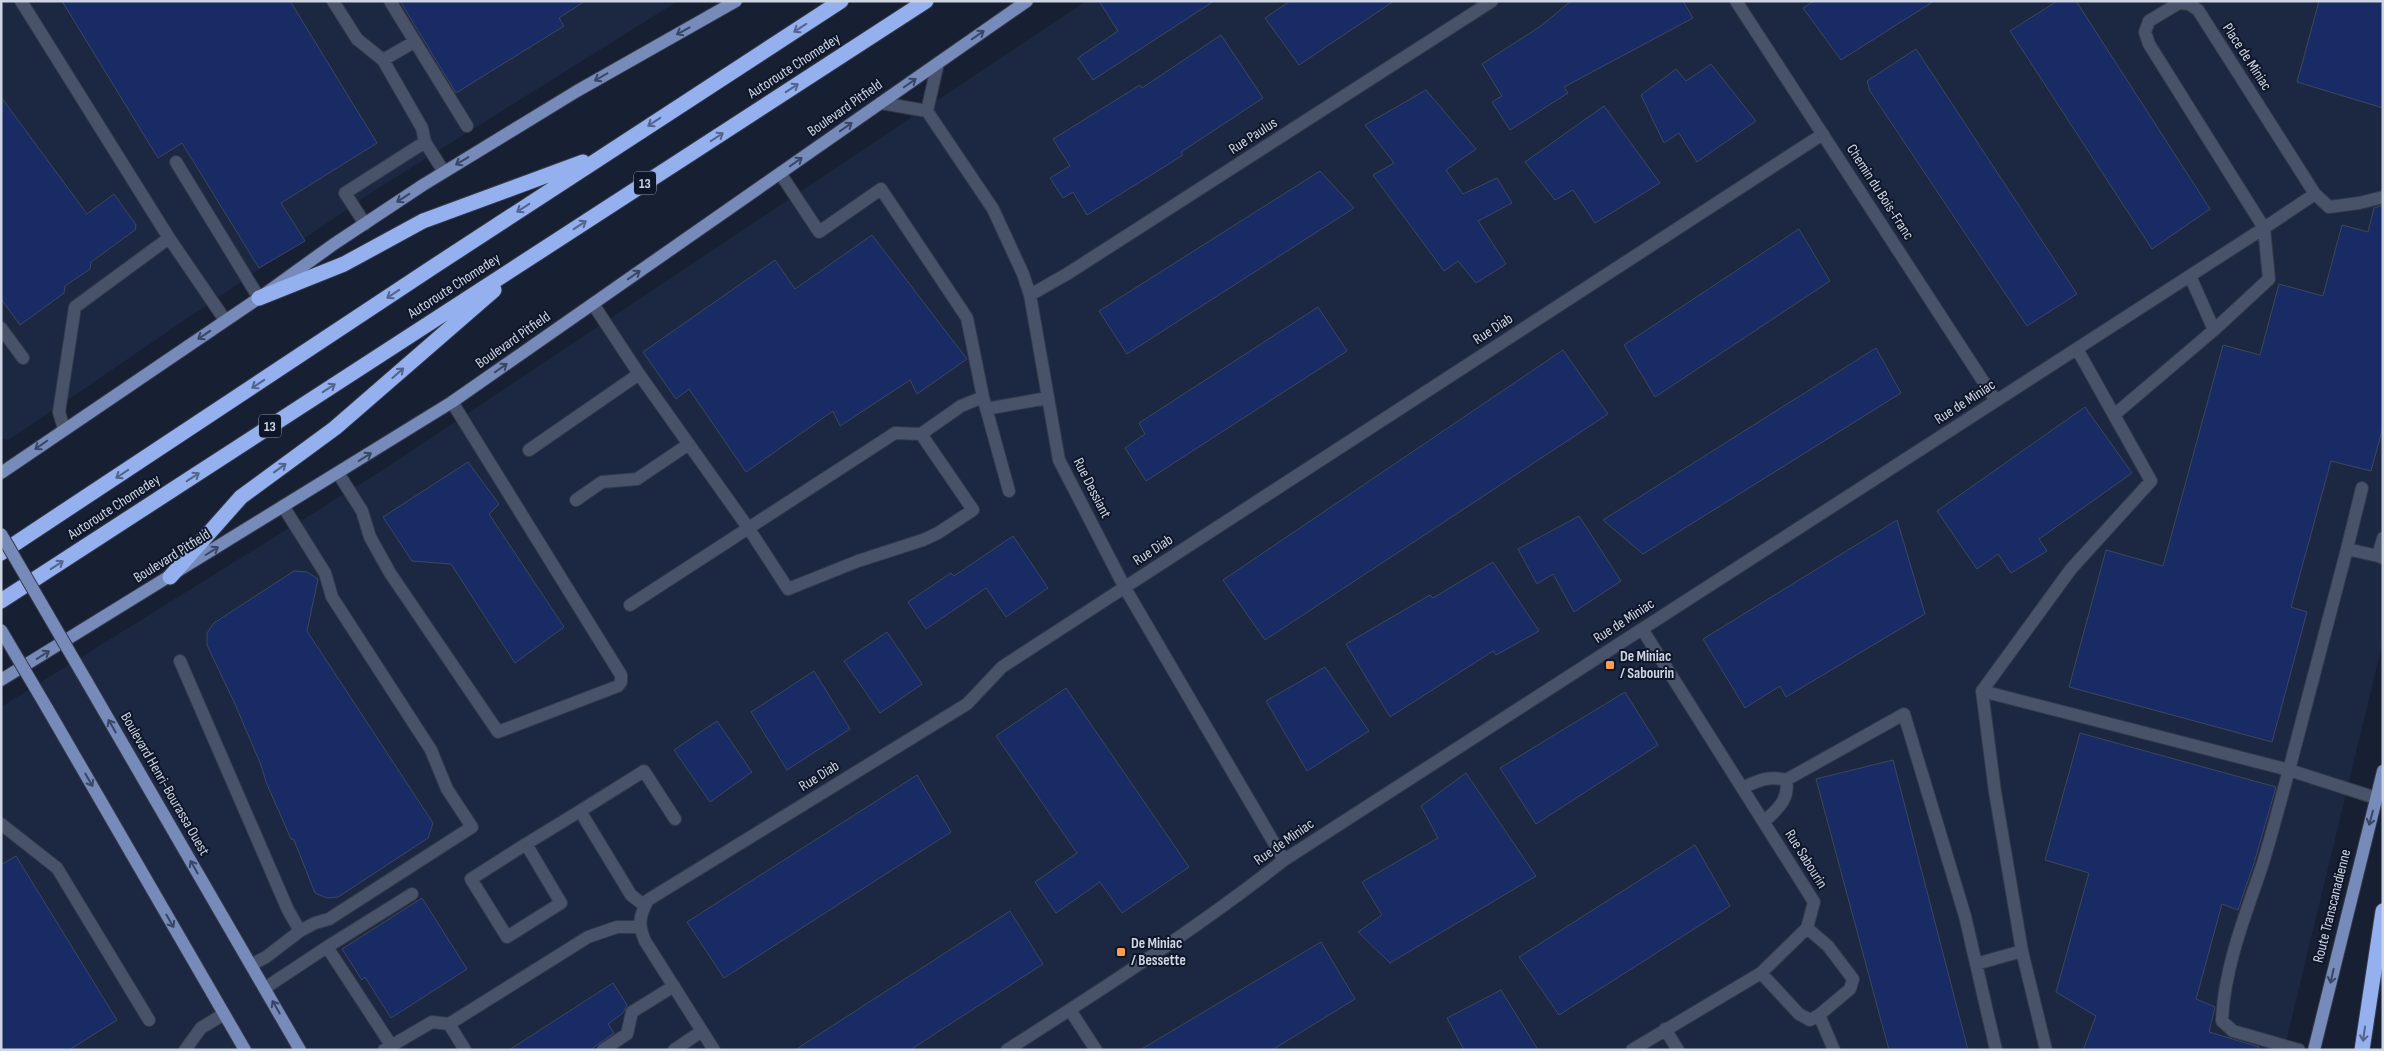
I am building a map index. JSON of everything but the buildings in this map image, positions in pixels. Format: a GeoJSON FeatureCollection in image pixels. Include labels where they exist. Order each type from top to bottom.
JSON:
{"type":"FeatureCollection","features":[{"type":"Feature","properties":{"kind":"highway","name":"Autoroute Chomedey"},"geometry":{"type":"LineString","coordinates":[[1,553],[841,1]]}},
{"type":"Feature","properties":{"kind":"highway","name":"Autoroute Chomedey"},"geometry":{"type":"LineString","coordinates":[[1,601],[926,1]]}},
{"type":"Feature","properties":{"kind":"highway"},"geometry":{"type":"LineString","coordinates":[[259,298],[344,264],[423,221],[608,153]]}},
{"type":"Feature","properties":{"kind":"highway"},"geometry":{"type":"LineString","coordinates":[[170,576],[241,497],[335,428],[539,252]]}},
{"type":"Feature","properties":{"kind":"highway"},"geometry":{"type":"LineString","coordinates":[[2362,1050],[2383,911]]}},
{"type":"Feature","properties":{"kind":"main road"},"geometry":{"type":"LineString","coordinates":[[1,473],[259,298],[364,224],[444,172],[576,91],[723,5],[736,1]]}},
{"type":"Feature","properties":{"kind":"main road","name":"Boulevard Pitfield"},"geometry":{"type":"LineString","coordinates":[[1,680],[452,402],[1027,1]]}},
{"type":"Feature","properties":{"kind":"main road","name":"Boulevard Henri-Bourassa Ouest"},"geometry":{"type":"LineString","coordinates":[[1,534],[300,1050]]}},
{"type":"Feature","properties":{"kind":"main road"},"geometry":{"type":"LineString","coordinates":[[1,630],[245,1050]]}},
{"type":"Feature","properties":{"kind":"main road","name":"Route Transcanadienne"},"geometry":{"type":"LineString","coordinates":[[2314,1050],[2383,771]]}},
{"type":"Feature","properties":{"kind":"street"},"geometry":{"type":"LineString","coordinates":[[21,1],[169,238],[226,320]]}},
{"type":"Feature","properties":{"kind":"street"},"geometry":{"type":"LineString","coordinates":[[333,1],[357,39],[383,60],[422,128],[425,142],[444,172]]}},
{"type":"Feature","properties":{"kind":"street"},"geometry":{"type":"LineString","coordinates":[[390,1],[467,126]]}},
{"type":"Feature","properties":{"kind":"street","name":"Rue Paulus"},"geometry":{"type":"LineString","coordinates":[[1030,295],[1068,274],[1492,1]]}},
{"type":"Feature","properties":{"kind":"street","name":"Chemin du Bois-Franc"},"geometry":{"type":"LineString","coordinates":[[1736,1],[1996,401]]}},
{"type":"Feature","properties":{"kind":"street","name":"Place de Miniac"},"geometry":{"type":"LineString","coordinates":[[2264,228],[2149,44],[2145,32],[2149,21],[2179,3],[2189,4],[2198,10],[2315,194]]}},
{"type":"Feature","properties":{"kind":"street"},"geometry":{"type":"LineString","coordinates":[[383,60],[414,42]]}},
{"type":"Feature","properties":{"kind":"street"},"geometry":{"type":"LineString","coordinates":[[881,103],[927,111],[938,63]]}},
{"type":"Feature","properties":{"kind":"street","name":"Rue Dessiant"},"geometry":{"type":"LineString","coordinates":[[927,111],[992,209],[1015,253],[1030,295],[1059,460],[1125,588],[1284,860]]}},
{"type":"Feature","properties":{"kind":"street","name":"Rue Diab"},"geometry":{"type":"LineString","coordinates":[[645,906],[648,900],[967,704],[1002,667],[1823,134]]}},
{"type":"Feature","properties":{"kind":"street"},"geometry":{"type":"LineString","coordinates":[[364,224],[345,192],[425,142]]}},
{"type":"Feature","properties":{"kind":"street"},"geometry":{"type":"LineString","coordinates":[[176,162],[259,298]]}},
{"type":"Feature","properties":{"kind":"street"},"geometry":{"type":"LineString","coordinates":[[780,173],[819,232],[881,190],[964,311],[970,328],[985,403],[1009,490]]}},
{"type":"Feature","properties":{"kind":"street"},"geometry":{"type":"LineString","coordinates":[[2114,415],[2214,330],[2269,279],[2264,228],[2315,194],[2329,207],[2359,203],[2383,197]]}},
{"type":"Feature","properties":{"kind":"street","name":"Rue de Miniac"},"geometry":{"type":"LineString","coordinates":[[1007,1050],[1070,1010],[1214,912],[1284,860],[2264,228]]}},
{"type":"Feature","properties":{"kind":"street"},"geometry":{"type":"LineString","coordinates":[[64,429],[59,412],[75,307],[169,238]]}},
{"type":"Feature","properties":{"kind":"street"},"geometry":{"type":"LineString","coordinates":[[2190,276],[2214,330]]}},
{"type":"Feature","properties":{"kind":"street"},"geometry":{"type":"LineString","coordinates":[[593,304],[639,374],[749,529],[788,589],[858,561],[938,533],[973,510],[921,434]]}},
{"type":"Feature","properties":{"kind":"street"},"geometry":{"type":"LineString","coordinates":[[1,328],[23,358]]}},
{"type":"Feature","properties":{"kind":"street"},"geometry":{"type":"LineString","coordinates":[[2046,1050],[2022,951],[1995,792],[1982,691],[2071,569],[2151,481],[2077,348]]}},
{"type":"Feature","properties":{"kind":"street"},"geometry":{"type":"LineString","coordinates":[[529,450],[639,374]]}},
{"type":"Feature","properties":{"kind":"street"},"geometry":{"type":"LineString","coordinates":[[630,605],[895,433],[921,434],[961,406],[1047,398]]}},
{"type":"Feature","properties":{"kind":"street"},"geometry":{"type":"LineString","coordinates":[[338,473],[362,511],[370,537],[390,573],[498,732],[618,686],[621,682],[621,675],[452,402]]}},
{"type":"Feature","properties":{"kind":"street"},"geometry":{"type":"LineString","coordinates":[[576,500],[602,482],[637,479],[689,444]]}},
{"type":"Feature","properties":{"kind":"street"},"geometry":{"type":"LineString","coordinates":[[2299,1050],[2234,1031],[2222,1021],[2223,999],[2237,942],[2271,838],[2362,488]]}},
{"type":"Feature","properties":{"kind":"street"},"geometry":{"type":"LineString","coordinates":[[251,965],[266,957],[300,931],[315,923],[329,919],[472,827],[447,789],[431,750],[332,597],[325,573],[283,506]]}},
{"type":"Feature","properties":{"kind":"street"},"geometry":{"type":"LineString","coordinates":[[2347,549],[2380,557],[2383,538]]}},
{"type":"Feature","properties":{"kind":"street","name":"Rue Sabourin"},"geometry":{"type":"LineString","coordinates":[[1642,629],[1814,902],[1807,928]]}},
{"type":"Feature","properties":{"kind":"street"},"geometry":{"type":"LineString","coordinates":[[180,661],[288,910],[300,931]]}},
{"type":"Feature","properties":{"kind":"street"},"geometry":{"type":"LineString","coordinates":[[1982,691],[2289,770],[2376,798]]}},
{"type":"Feature","properties":{"kind":"street"},"geometry":{"type":"LineString","coordinates":[[1742,788],[1765,778],[1776,777],[1786,780],[1904,714],[1965,916],[1996,1050]]}},
{"type":"Feature","properties":{"kind":"street"},"geometry":{"type":"LineString","coordinates":[[526,844],[561,902],[507,937],[472,880],[526,844],[644,770],[675,819]]}},
{"type":"Feature","properties":{"kind":"street"},"geometry":{"type":"LineString","coordinates":[[1764,822],[1784,803],[1788,790],[1786,780]]}},
{"type":"Feature","properties":{"kind":"street"},"geometry":{"type":"LineString","coordinates":[[580,811],[631,895],[645,906],[641,913],[639,927],[645,941],[714,1050]]}},
{"type":"Feature","properties":{"kind":"street"},"geometry":{"type":"LineString","coordinates":[[1,824],[57,868],[149,1020]]}},
{"type":"Feature","properties":{"kind":"street"},"geometry":{"type":"LineString","coordinates":[[264,988],[412,894]]}},
{"type":"Feature","properties":{"kind":"street"},"geometry":{"type":"LineString","coordinates":[[328,947],[388,1048],[432,1022],[449,1024],[588,937],[617,927],[639,927]]}},
{"type":"Feature","properties":{"kind":"street"},"geometry":{"type":"LineString","coordinates":[[1632,1050],[1761,973],[1807,928],[1828,946],[1853,979],[1850,989],[1819,1016],[1810,1020],[1799,1014],[1761,973]]}},
{"type":"Feature","properties":{"kind":"street"},"geometry":{"type":"LineString","coordinates":[[1976,964],[2022,951]]}},
{"type":"Feature","properties":{"kind":"street"},"geometry":{"type":"LineString","coordinates":[[603,1050],[627,1034],[632,1012],[674,986]]}},
{"type":"Feature","properties":{"kind":"street"},"geometry":{"type":"LineString","coordinates":[[1070,1010],[1096,1050]]}},
{"type":"Feature","properties":{"kind":"street"},"geometry":{"type":"LineString","coordinates":[[185,1050],[201,1028],[224,1014]]}},
{"type":"Feature","properties":{"kind":"street"},"geometry":{"type":"LineString","coordinates":[[1819,1016],[1834,1050]]}},
{"type":"Feature","properties":{"kind":"street"},"geometry":{"type":"LineString","coordinates":[[449,1024],[465,1050]]}},
{"type":"Feature","properties":{"kind":"street"},"geometry":{"type":"LineString","coordinates":[[1665,1029],[1678,1050]]}},
{"type":"Feature","properties":{"kind":"street"},"geometry":{"type":"LineString","coordinates":[[674,1050],[702,1031]]}},
{"type":"Feature","properties":{"kind":"shaded area"},"geometry":{"type":"Polygon","coordinates":[[[1,1],[678,1],[374,191],[9,440],[1,438],[1,1]]]}},
{"type":"Feature","properties":{"kind":"shaded area"},"geometry":{"type":"Polygon","coordinates":[[[1086,1],[2383,1],[2383,641],[2284,1050],[1,1050],[1,707],[389,466],[1086,1]]]}},
{"type":"Feature","properties":{"kind":"place","name":"De Miniac / Sabourin"},"geometry":{"type":"Point","coordinates":[1610,665]}},
{"type":"Feature","properties":{"kind":"place","name":"De Miniac / Bessette"},"geometry":{"type":"Point","coordinates":[1121,952]}}]}
